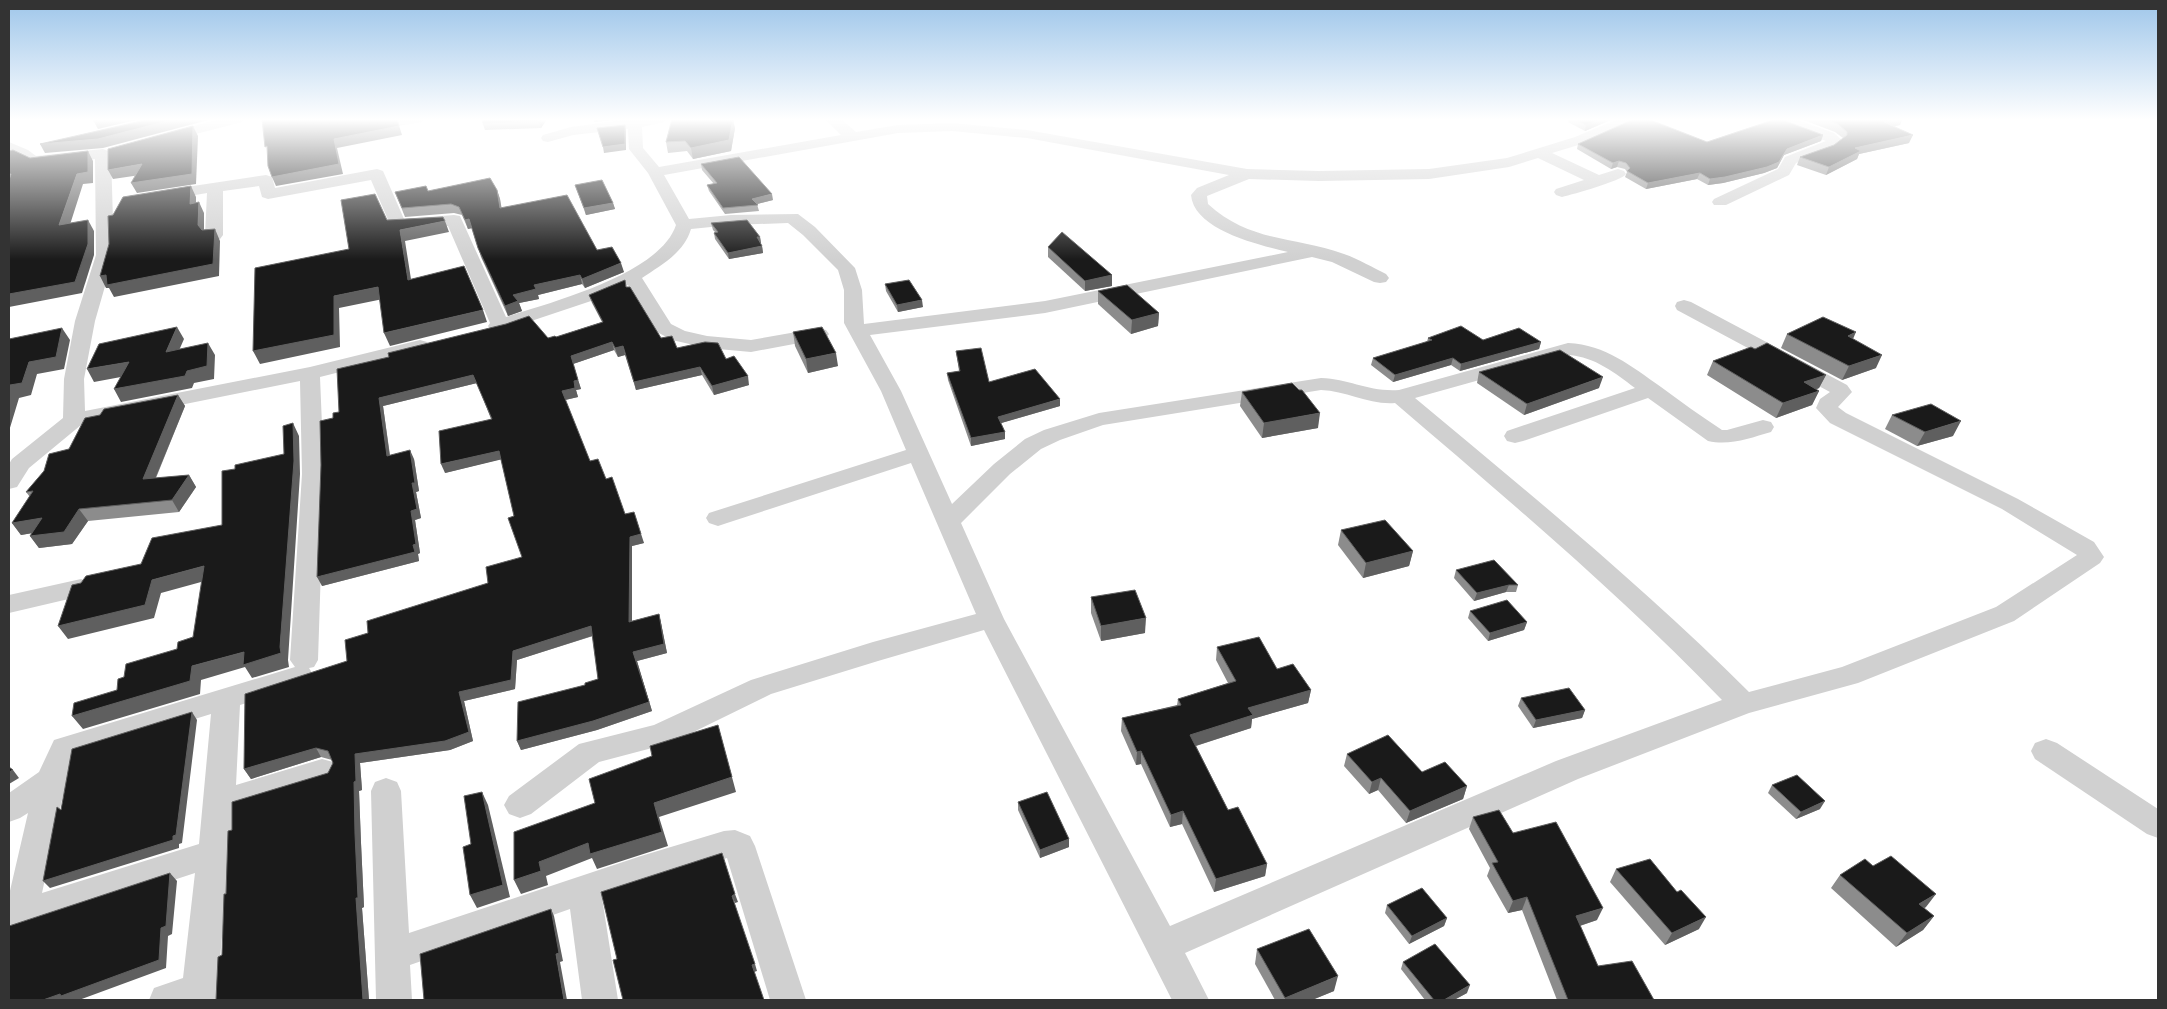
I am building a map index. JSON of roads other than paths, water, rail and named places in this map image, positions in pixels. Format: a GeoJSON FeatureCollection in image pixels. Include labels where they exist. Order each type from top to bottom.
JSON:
{"type":"FeatureCollection","features":[{"type":"Feature","properties":{"kind":"street"},"geometry":{"type":"LineString","coordinates":[[74,420],[74,379],[85,321],[106,255],[103,166]]}},
{"type":"Feature","properties":{"kind":"street"},"geometry":{"type":"LineString","coordinates":[[482,330],[501,326],[590,295],[632,277],[669,251],[680,238],[684,226],[650,166]]}},
{"type":"Feature","properties":{"kind":"street"},"geometry":{"type":"LineString","coordinates":[[655,172],[688,166]]}},
{"type":"Feature","properties":{"kind":"street"},"geometry":{"type":"LineString","coordinates":[[1203,166],[1247,174],[1319,176],[1429,174],[1482,166]]}},
{"type":"Feature","properties":{"kind":"street"},"geometry":{"type":"LineString","coordinates":[[1568,166],[1600,181]]}},
{"type":"Feature","properties":{"kind":"street"},"geometry":{"type":"LineString","coordinates":[[1720,202],[1784,172],[1787,166]]}},
{"type":"Feature","properties":{"kind":"street"},"geometry":{"type":"LineString","coordinates":[[141,199],[266,180],[268,194],[377,174],[398,225],[454,220],[501,326]]}},
{"type":"Feature","properties":{"kind":"street"},"geometry":{"type":"LineString","coordinates":[[1247,174],[1203,191],[1199,195],[1200,205],[1214,218],[1252,238],[1338,258],[1380,278]]}},
{"type":"Feature","properties":{"kind":"street"},"geometry":{"type":"LineString","coordinates":[[1562,192],[1618,174]]}},
{"type":"Feature","properties":{"kind":"street"},"geometry":{"type":"LineString","coordinates":[[214,235],[215,187]]}},
{"type":"Feature","properties":{"kind":"street"},"geometry":{"type":"LineString","coordinates":[[104,204],[123,202]]}},
{"type":"Feature","properties":{"kind":"street"},"geometry":{"type":"LineString","coordinates":[[684,226],[732,220],[792,218],[846,268],[853,290],[854,323],[890,390],[949,520],[991,619],[1190,1000]]}},
{"type":"Feature","properties":{"kind":"street"},"geometry":{"type":"LineString","coordinates":[[858,331],[1045,307],[1311,252]]}},
{"type":"Feature","properties":{"kind":"street"},"geometry":{"type":"LineString","coordinates":[[632,277],[664,328],[679,336],[707,342],[751,346],[819,334]]}},
{"type":"Feature","properties":{"kind":"street"},"geometry":{"type":"LineString","coordinates":[[1163,946],[1568,770],[1743,704],[1848,676],[1949,638],[2005,614],[2091,557],[2085,548],[2010,504],[1838,418],[1828,408],[1828,404],[1842,392],[1840,389],[1684,306]]}},
{"type":"Feature","properties":{"kind":"street"},"geometry":{"type":"LineString","coordinates":[[9,482],[20,464],[74,420],[310,373],[436,342]]}},
{"type":"Feature","properties":{"kind":"street"},"geometry":{"type":"LineString","coordinates":[[949,520],[1002,470],[1033,444],[1052,435],[1099,419],[1321,384],[1342,386],[1362,394],[1378,397],[1400,396],[1568,349],[1580,349],[1600,355],[1716,436],[1728,437],[1763,427]]}},
{"type":"Feature","properties":{"kind":"street"},"geometry":{"type":"LineString","coordinates":[[15,917],[61,752],[70,746],[226,699],[302,668],[313,474],[310,373]]}},
{"type":"Feature","properties":{"kind":"street"},"geometry":{"type":"LineString","coordinates":[[1514,436],[1651,390]]}},
{"type":"Feature","properties":{"kind":"street"},"geometry":{"type":"LineString","coordinates":[[1400,396],[1586,554],[1696,656],[1743,704]]}},
{"type":"Feature","properties":{"kind":"street"},"geometry":{"type":"LineString","coordinates":[[718,518],[918,452]]}},
{"type":"Feature","properties":{"kind":"street"},"geometry":{"type":"LineString","coordinates":[[9,604],[81,588]]}},
{"type":"Feature","properties":{"kind":"street"},"geometry":{"type":"LineString","coordinates":[[520,805],[590,752],[661,734],[761,687],[873,652],[991,619]]}},
{"type":"Feature","properties":{"kind":"street"},"geometry":{"type":"LineString","coordinates":[[188,996],[219,804],[226,699]]}},
{"type":"Feature","properties":{"kind":"street"},"geometry":{"type":"LineString","coordinates":[[2046,751],[2158,825]]}},
{"type":"Feature","properties":{"kind":"street"},"geometry":{"type":"LineString","coordinates":[[219,804],[322,770]]}},
{"type":"Feature","properties":{"kind":"street"},"geometry":{"type":"LineString","coordinates":[[9,809],[52,780]]}},
{"type":"Feature","properties":{"kind":"street"},"geometry":{"type":"LineString","coordinates":[[386,791],[394,1000]]}},
{"type":"Feature","properties":{"kind":"street"},"geometry":{"type":"LineString","coordinates":[[392,955],[584,889],[724,845],[735,844],[739,846],[788,1000]]}},
{"type":"Feature","properties":{"kind":"street"},"geometry":{"type":"LineString","coordinates":[[15,917],[212,854]]}},
{"type":"Feature","properties":{"kind":"street"},"geometry":{"type":"LineString","coordinates":[[584,889],[600,1000]]}}]}
